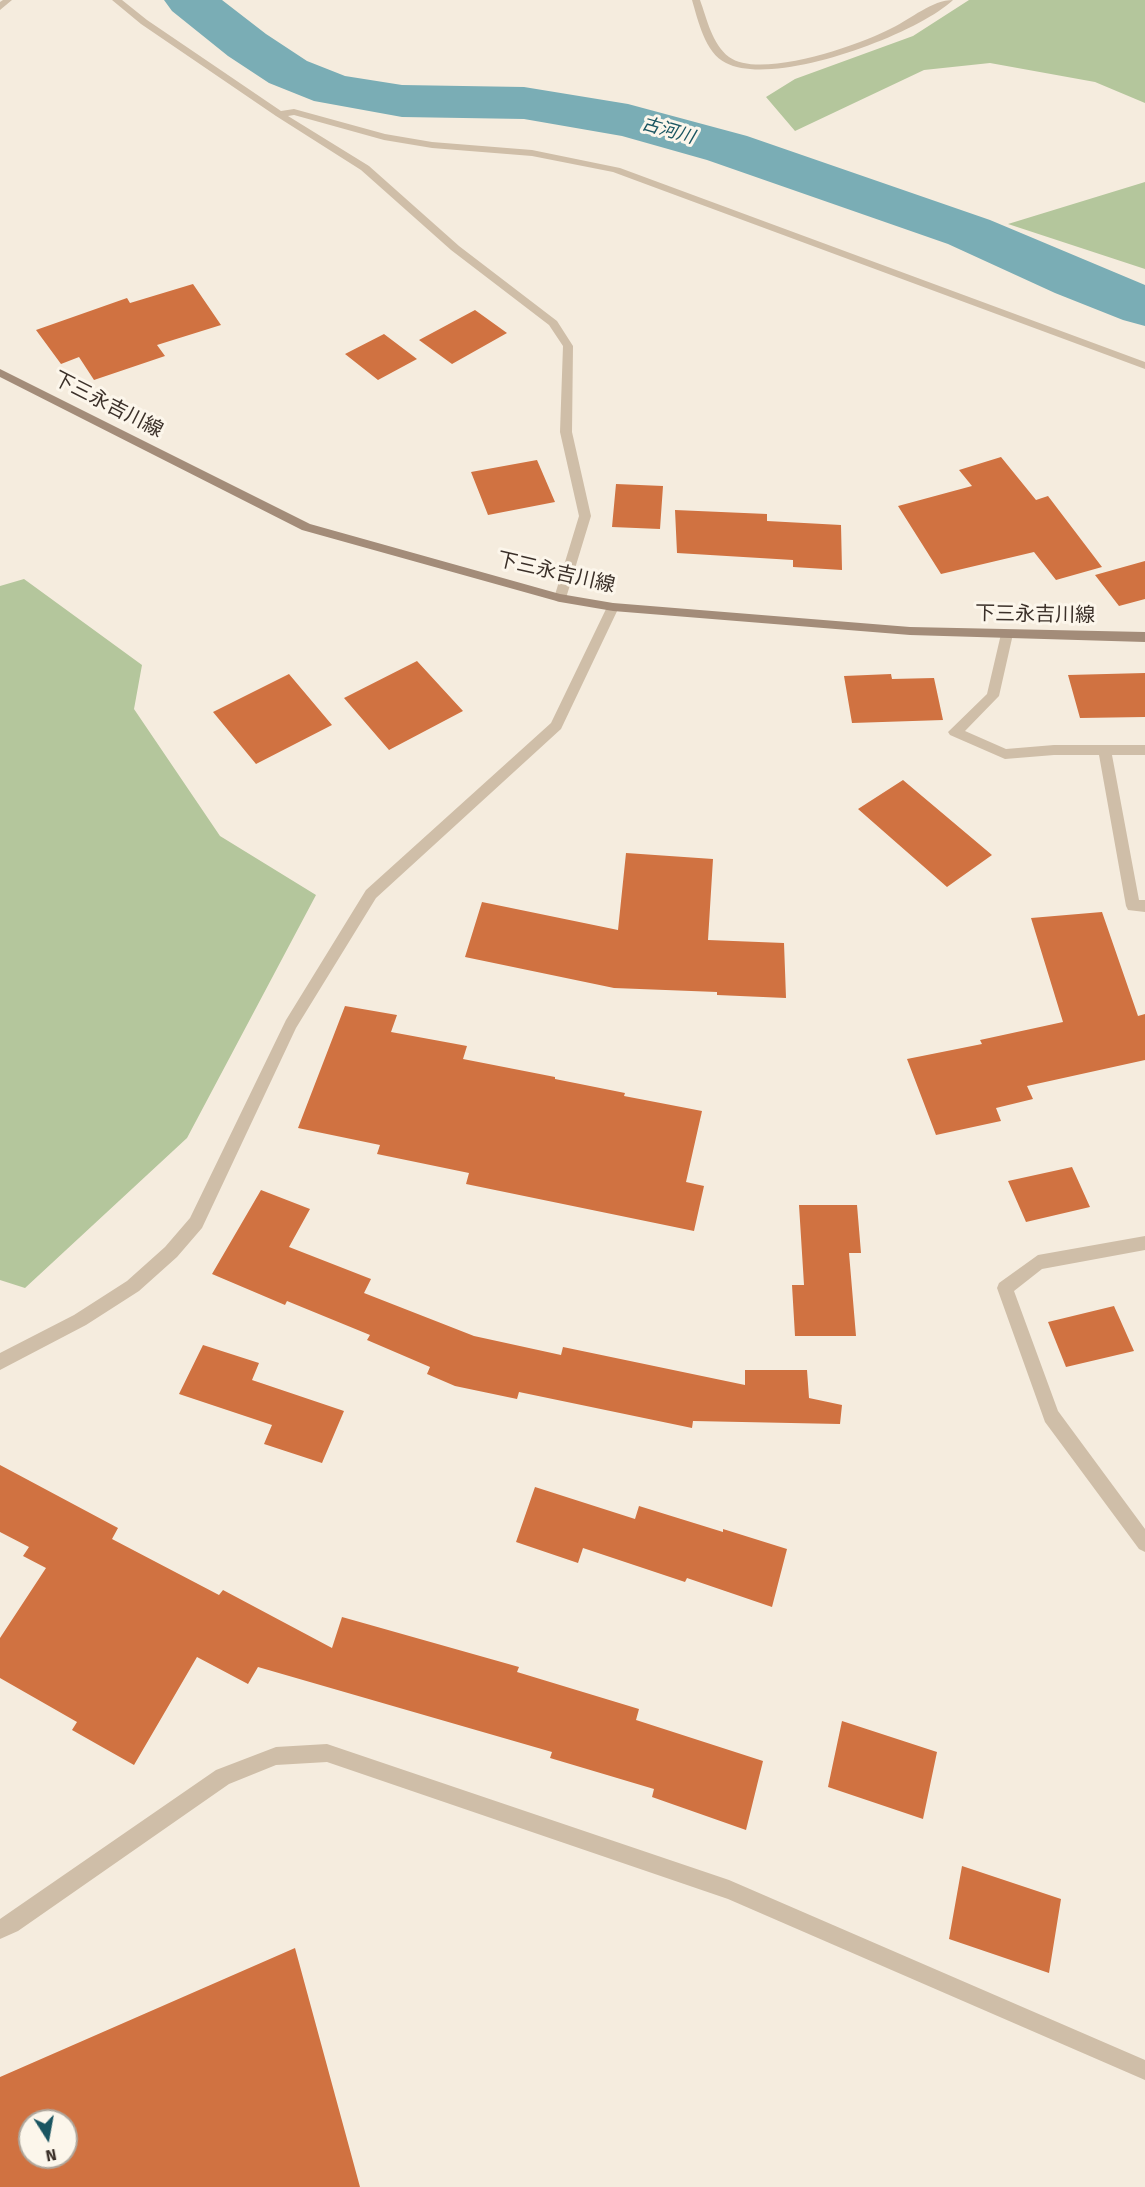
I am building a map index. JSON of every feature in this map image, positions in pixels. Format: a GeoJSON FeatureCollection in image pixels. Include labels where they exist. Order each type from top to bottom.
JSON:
{"type":"FeatureCollection","features":[{"type":"Feature","properties":{"kind":"main road","name":"下三永吉川線"},"geometry":{"type":"LineString","coordinates":[[0,373],[306,527],[560,598],[613,607],[910,631],[1145,637]]}},
{"type":"Feature","properties":{"kind":"street"},"geometry":{"type":"LineString","coordinates":[[0,7],[8,0]]}},
{"type":"Feature","properties":{"kind":"street"},"geometry":{"type":"LineString","coordinates":[[116,0],[144,22],[279,114],[365,168],[455,248],[553,323],[568,346],[566,432],[585,516],[560,598]]}},
{"type":"Feature","properties":{"kind":"street"},"geometry":{"type":"LineString","coordinates":[[696,0],[714,45],[728,61],[750,67],[783,66],[845,51],[883,37],[949,0]]}},
{"type":"Feature","properties":{"kind":"street"},"geometry":{"type":"LineString","coordinates":[[279,114],[294,112],[384,137],[432,145],[532,153],[616,170],[1145,366]]}},
{"type":"Feature","properties":{"kind":"street"},"geometry":{"type":"LineString","coordinates":[[0,1362],[80,1320],[133,1286],[171,1252],[196,1223],[291,1024],[371,894],[556,726],[613,607]]}},
{"type":"Feature","properties":{"kind":"street"},"geometry":{"type":"LineString","coordinates":[[1007,634],[993,696],[955,732],[1005,754],[1054,750],[1145,750]]}},
{"type":"Feature","properties":{"kind":"street"},"geometry":{"type":"LineString","coordinates":[[1105,750],[1133,906],[1145,906]]}},
{"type":"Feature","properties":{"kind":"street"},"geometry":{"type":"LineString","coordinates":[[1145,1242],[1038,1262],[1005,1288],[1051,1416],[1145,1543]]}},
{"type":"Feature","properties":{"kind":"street"},"geometry":{"type":"LineString","coordinates":[[0,1929],[11,1924],[223,1777],[276,1756],[327,1753],[729,1890],[1145,2070]]}},
{"type":"Feature","properties":{"kind":"green space"},"geometry":{"type":"Polygon","coordinates":[[[969,0],[1145,0],[1145,103],[1095,82],[990,63],[924,70],[795,131],[766,97],[795,79],[913,36],[969,0]]]}},
{"type":"Feature","properties":{"kind":"green space"},"geometry":{"type":"Polygon","coordinates":[[[1145,182],[1145,269],[1008,224],[1145,182]]]}},
{"type":"Feature","properties":{"kind":"green space"},"geometry":{"type":"Polygon","coordinates":[[[24,579],[142,665],[134,709],[220,836],[316,895],[187,1138],[25,1288],[0,1280],[0,586],[24,579]]]}},
{"type":"Feature","properties":{"kind":"building"},"geometry":{"type":"Polygon","coordinates":[[[193,284],[221,325],[157,345],[165,356],[94,380],[79,357],[61,364],[36,330],[127,298],[130,303],[193,284]]]}},
{"type":"Feature","properties":{"kind":"building"},"geometry":{"type":"Polygon","coordinates":[[[475,310],[507,333],[452,364],[419,340],[475,310]]]}},
{"type":"Feature","properties":{"kind":"building"},"geometry":{"type":"Polygon","coordinates":[[[384,334],[417,359],[378,380],[345,354],[384,334]]]}},
{"type":"Feature","properties":{"kind":"building"},"geometry":{"type":"Polygon","coordinates":[[[1001,457],[1036,500],[1048,496],[1102,567],[1056,580],[1034,552],[941,574],[898,506],[972,486],[959,470],[1001,457]]]}},
{"type":"Feature","properties":{"kind":"building"},"geometry":{"type":"Polygon","coordinates":[[[537,460],[555,502],[488,515],[471,472],[537,460]]]}},
{"type":"Feature","properties":{"kind":"building"},"geometry":{"type":"Polygon","coordinates":[[[616,484],[663,486],[660,529],[612,527],[616,484]]]}},
{"type":"Feature","properties":{"kind":"building"},"geometry":{"type":"Polygon","coordinates":[[[675,510],[767,514],[767,521],[841,525],[842,570],[793,567],[793,560],[677,553],[675,510]]]}},
{"type":"Feature","properties":{"kind":"building"},"geometry":{"type":"Polygon","coordinates":[[[1145,561],[1145,599],[1119,606],[1095,575],[1145,561]]]}},
{"type":"Feature","properties":{"kind":"building"},"geometry":{"type":"Polygon","coordinates":[[[417,661],[463,711],[389,750],[344,698],[417,661]]]}},
{"type":"Feature","properties":{"kind":"building"},"geometry":{"type":"Polygon","coordinates":[[[1145,673],[1145,717],[1080,718],[1068,675],[1145,673]]]}},
{"type":"Feature","properties":{"kind":"building"},"geometry":{"type":"Polygon","coordinates":[[[289,674],[332,725],[256,764],[213,712],[289,674]]]}},
{"type":"Feature","properties":{"kind":"building"},"geometry":{"type":"Polygon","coordinates":[[[891,674],[892,679],[934,678],[943,720],[852,723],[844,676],[891,674]]]}},
{"type":"Feature","properties":{"kind":"building"},"geometry":{"type":"Polygon","coordinates":[[[903,780],[992,855],[947,887],[858,809],[903,780]]]}},
{"type":"Feature","properties":{"kind":"building"},"geometry":{"type":"Polygon","coordinates":[[[626,853],[713,859],[708,940],[784,943],[786,998],[717,995],[717,992],[614,988],[465,957],[482,902],[618,930],[626,853]]]}},
{"type":"Feature","properties":{"kind":"building"},"geometry":{"type":"Polygon","coordinates":[[[1102,912],[1138,1016],[1145,1014],[1145,1060],[1027,1086],[1033,1099],[996,1108],[1001,1121],[936,1135],[907,1059],[982,1044],[980,1040],[1063,1022],[1031,918],[1102,912]]]}},
{"type":"Feature","properties":{"kind":"building"},"geometry":{"type":"Polygon","coordinates":[[[345,1006],[397,1015],[391,1032],[467,1046],[463,1059],[555,1077],[555,1079],[625,1093],[624,1096],[702,1111],[686,1182],[704,1186],[694,1231],[466,1184],[469,1173],[377,1154],[380,1145],[298,1128],[345,1006]]]}},
{"type":"Feature","properties":{"kind":"building"},"geometry":{"type":"Polygon","coordinates":[[[1072,1167],[1090,1207],[1026,1222],[1008,1181],[1072,1167]]]}},
{"type":"Feature","properties":{"kind":"building"},"geometry":{"type":"Polygon","coordinates":[[[261,1190],[310,1209],[289,1247],[371,1279],[364,1293],[474,1336],[561,1355],[563,1347],[745,1385],[745,1370],[807,1370],[809,1398],[842,1405],[840,1424],[693,1421],[692,1428],[519,1392],[517,1399],[455,1386],[427,1374],[430,1367],[367,1340],[370,1335],[287,1301],[285,1305],[212,1274],[261,1190]]]}},
{"type":"Feature","properties":{"kind":"building"},"geometry":{"type":"Polygon","coordinates":[[[799,1205],[857,1205],[861,1253],[849,1253],[856,1336],[795,1336],[792,1285],[804,1285],[799,1205]]]}},
{"type":"Feature","properties":{"kind":"building"},"geometry":{"type":"Polygon","coordinates":[[[1114,1306],[1134,1351],[1066,1367],[1048,1322],[1114,1306]]]}},
{"type":"Feature","properties":{"kind":"building"},"geometry":{"type":"Polygon","coordinates":[[[203,1345],[259,1363],[252,1380],[344,1411],[322,1463],[264,1444],[272,1425],[179,1394],[203,1345]]]}},
{"type":"Feature","properties":{"kind":"building"},"geometry":{"type":"Polygon","coordinates":[[[0,1465],[118,1528],[112,1539],[219,1595],[223,1590],[332,1648],[342,1617],[519,1667],[517,1672],[639,1709],[636,1720],[763,1761],[746,1830],[652,1797],[654,1789],[550,1758],[552,1752],[258,1667],[248,1684],[197,1657],[134,1765],[72,1730],[77,1722],[0,1678],[0,1638],[46,1568],[23,1556],[29,1547],[0,1532],[0,1465]]]}},
{"type":"Feature","properties":{"kind":"building"},"geometry":{"type":"Polygon","coordinates":[[[535,1487],[635,1519],[639,1506],[787,1549],[772,1607],[687,1578],[685,1582],[583,1548],[578,1563],[516,1542],[535,1487]]]}},
{"type":"Feature","properties":{"kind":"building"},"geometry":{"type":"Polygon","coordinates":[[[842,1721],[937,1752],[923,1819],[828,1787],[842,1721]]]}},
{"type":"Feature","properties":{"kind":"building"},"geometry":{"type":"Polygon","coordinates":[[[962,1866],[1061,1899],[1049,1973],[949,1939],[962,1866]]]}},
{"type":"Feature","properties":{"kind":"building"},"geometry":{"type":"Polygon","coordinates":[[[295,1948],[360,2187],[0,2187],[0,2077],[295,1948]]]}},
{"type":"Feature","properties":{"kind":"waterway","name":"古河川"},"geometry":{"type":"LineString","coordinates":[[190,0],[247,45],[288,72],[333,90],[402,101],[524,103],[628,120],[727,148],[969,232],[1076,280],[1145,307]]}}]}
